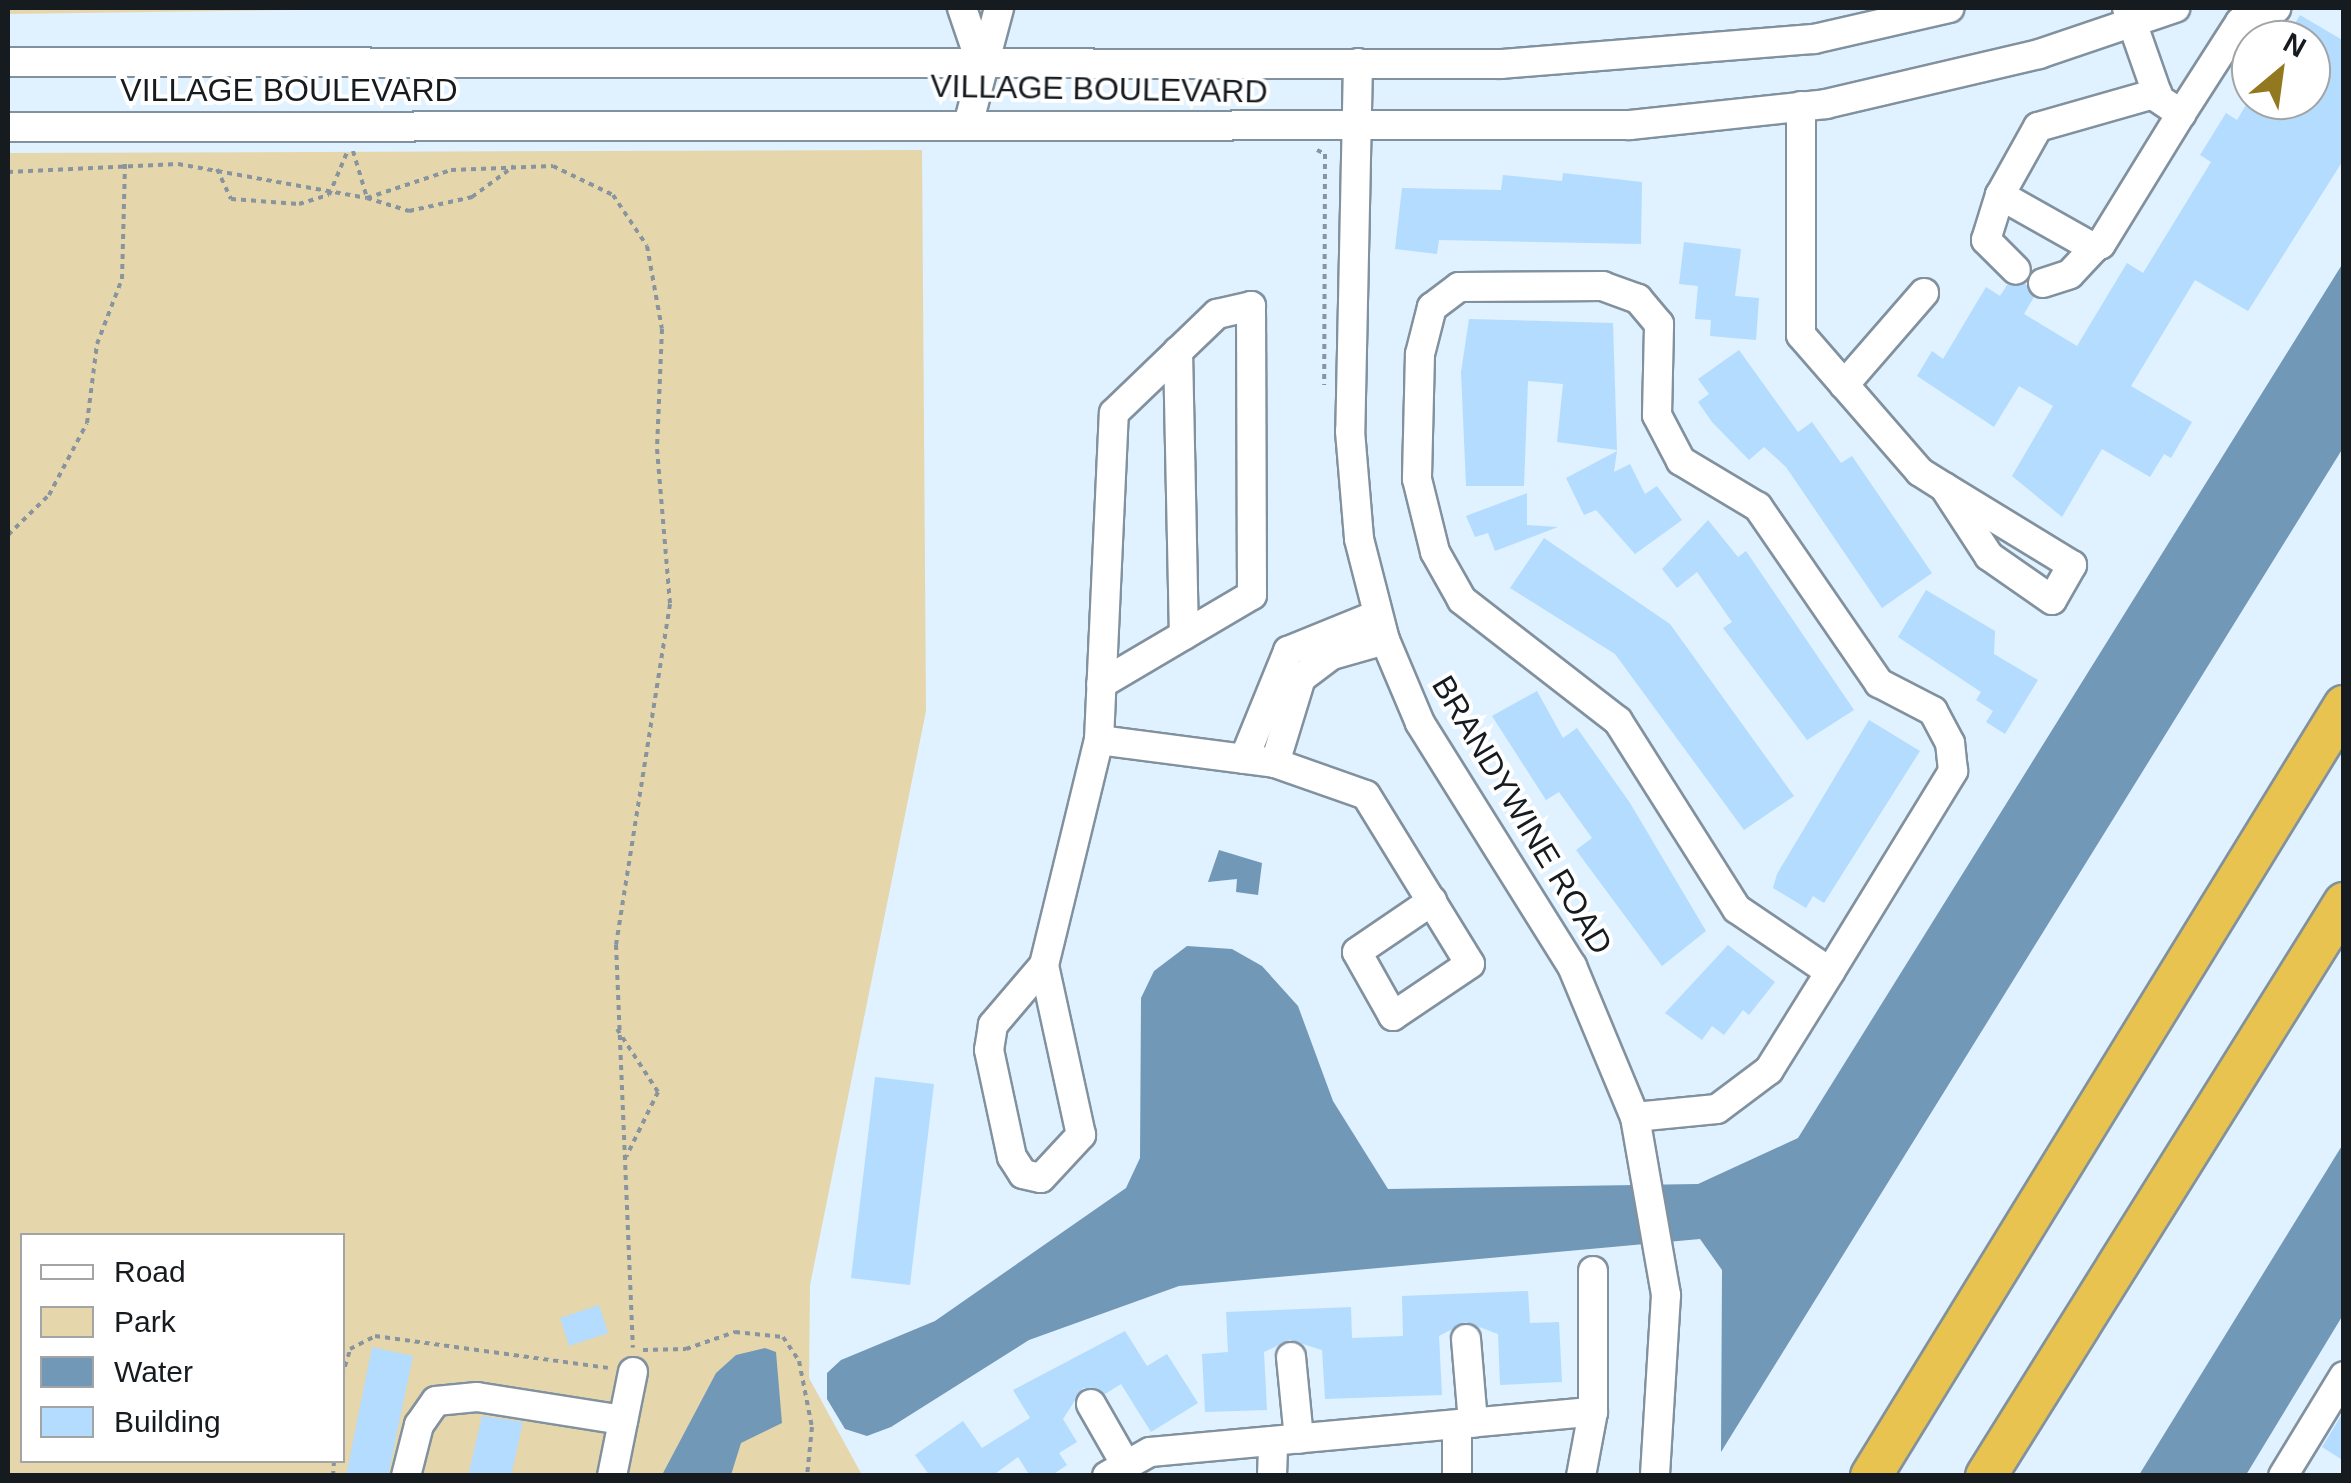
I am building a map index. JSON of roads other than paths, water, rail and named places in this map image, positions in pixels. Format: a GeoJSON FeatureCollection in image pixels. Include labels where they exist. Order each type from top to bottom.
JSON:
{"type":"FeatureCollection","features":[{"type":"Feature","properties":{"kind":"highway"},"geometry":{"type":"LineString","coordinates":[[1871,1476],[2344,706]]}},
{"type":"Feature","properties":{"kind":"highway"},"geometry":{"type":"LineString","coordinates":[[1986,1476],[2344,903]]}},
{"type":"Feature","properties":{"kind":"street"},"geometry":{"type":"LineString","coordinates":[[962,8],[979,58]]}},
{"type":"Feature","properties":{"kind":"street"},"geometry":{"type":"LineString","coordinates":[[969,121],[979,58],[999,8]]}},
{"type":"Feature","properties":{"kind":"street","name":"VILLAGE BOULEVARD"},"geometry":{"type":"LineString","coordinates":[[8,62],[1625,60],[1814,39],[1949,8]]}},
{"type":"Feature","properties":{"kind":"street","name":"VILLAGE BOULEVARD"},"geometry":{"type":"LineString","coordinates":[[8,127],[969,121],[1354,128],[1630,125],[1800,106],[2130,16],[2175,8]]}},
{"type":"Feature","properties":{"kind":"street"},"geometry":{"type":"LineString","coordinates":[[2042,283],[2070,274],[2094,248],[2240,22],[2276,8]]}},
{"type":"Feature","properties":{"kind":"street"},"geometry":{"type":"LineString","coordinates":[[2130,16],[2156,93],[2181,114]]}},
{"type":"Feature","properties":{"kind":"street","name":"BRANDYWINE ROAD"},"geometry":{"type":"LineString","coordinates":[[1358,63],[1350,431],[1380,627],[1440,760],[1572,966],[1635,1117],[1663,1247],[1667,1358],[1655,1476]]}},
{"type":"Feature","properties":{"kind":"street"},"geometry":{"type":"LineString","coordinates":[[2016,270],[1986,240],[2000,195],[2038,127],[2156,93]]}},
{"type":"Feature","properties":{"kind":"street"},"geometry":{"type":"LineString","coordinates":[[1800,106],[1801,336],[1944,486],[1989,556],[2052,600],[2072,566],[1944,486]]}},
{"type":"Feature","properties":{"kind":"street"},"geometry":{"type":"LineString","coordinates":[[2000,195],[2094,248]]}},
{"type":"Feature","properties":{"kind":"street"},"geometry":{"type":"LineString","coordinates":[[1635,1117],[1701,1114],[1745,1092],[1830,972],[1953,771],[1943,724],[1878,682],[1758,507],[1682,461],[1657,415],[1658,324],[1638,300],[1603,286],[1459,287],[1432,307],[1420,354],[1417,479],[1434,552],[1462,600],[1618,721],[1737,910],[1830,972]]}},
{"type":"Feature","properties":{"kind":"street"},"geometry":{"type":"LineString","coordinates":[[1844,384],[1924,293]]}},
{"type":"Feature","properties":{"kind":"street"},"geometry":{"type":"LineString","coordinates":[[1044,966],[994,1025],[989,1050],[1012,1156],[1023,1174],[1042,1178],[1081,1135],[1044,966],[1099,740],[1101,684],[1114,412],[1217,314],[1250,306],[1252,595],[1101,684]]}},
{"type":"Feature","properties":{"kind":"street"},"geometry":{"type":"LineString","coordinates":[[1178,351],[1184,635]]}},
{"type":"Feature","properties":{"kind":"street"},"geometry":{"type":"LineString","coordinates":[[1244,758],[1288,651],[1380,627]]}},
{"type":"Feature","properties":{"kind":"street"},"geometry":{"type":"LineString","coordinates":[[1275,763],[1301,678],[1332,654],[1380,627]]}},
{"type":"Feature","properties":{"kind":"street"},"geometry":{"type":"LineString","coordinates":[[1099,740],[1275,763],[1366,794],[1432,901]]}},
{"type":"Feature","properties":{"kind":"street"},"geometry":{"type":"LineString","coordinates":[[1581,1476],[1593,1412],[1593,1271]]}},
{"type":"Feature","properties":{"kind":"street"},"geometry":{"type":"LineString","coordinates":[[1457,1476],[1465,1424],[1466,1339]]}},
{"type":"Feature","properties":{"kind":"street"},"geometry":{"type":"LineString","coordinates":[[1272,1476],[1286,1440],[1291,1357]]}},
{"type":"Feature","properties":{"kind":"street"},"geometry":{"type":"LineString","coordinates":[[612,1476],[633,1361]]}},
{"type":"Feature","properties":{"kind":"street"},"geometry":{"type":"LineString","coordinates":[[2283,1476],[2344,1376]]}},
{"type":"Feature","properties":{"kind":"street"},"geometry":{"type":"LineString","coordinates":[[406,1476],[418,1425],[436,1402],[477,1397],[623,1420]]}},
{"type":"Feature","properties":{"kind":"street"},"geometry":{"type":"LineString","coordinates":[[1091,1404],[1115,1472],[1150,1452],[1593,1412]]}},
{"type":"Feature","properties":{"kind":"water"},"geometry":{"type":"Polygon","coordinates":[[[2343,263],[2343,448],[1721,1452],[1722,1270],[1700,1239],[1179,1286],[1029,1340],[891,1427],[867,1436],[845,1429],[827,1399],[827,1373],[841,1360],[935,1321],[1126,1188],[1140,1158],[1141,998],[1154,971],[1187,946],[1232,949],[1262,966],[1298,1006],[1333,1101],[1388,1189],[1698,1184],[1798,1138],[2343,263]]]}},
{"type":"Feature","properties":{"kind":"water"},"geometry":{"type":"Polygon","coordinates":[[[1219,850],[1262,863],[1258,895],[1236,892],[1237,879],[1208,882],[1219,850]]]}},
{"type":"Feature","properties":{"kind":"water"},"geometry":{"type":"Polygon","coordinates":[[[2343,1144],[2343,1315],[2246,1475],[2139,1475],[2343,1144]]]}},
{"type":"Feature","properties":{"kind":"water"},"geometry":{"type":"Polygon","coordinates":[[[765,1348],[776,1352],[782,1423],[741,1443],[731,1475],[662,1475],[716,1373],[736,1355],[765,1348]]]}}]}
